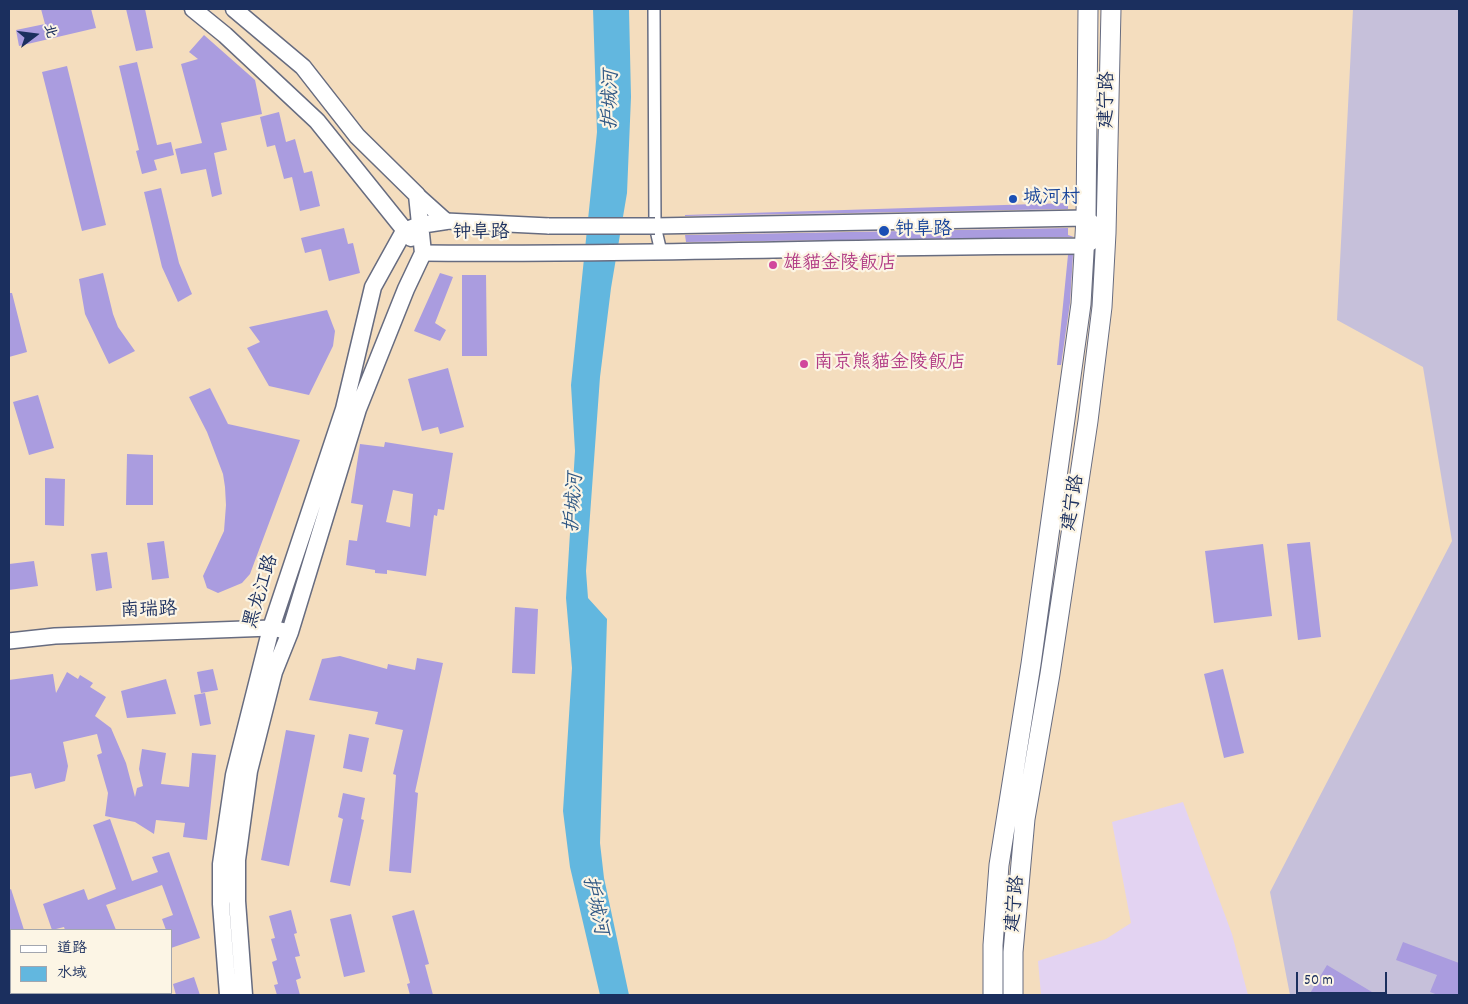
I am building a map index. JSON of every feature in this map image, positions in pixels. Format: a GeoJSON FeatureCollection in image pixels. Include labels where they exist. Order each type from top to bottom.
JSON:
{"type":"FeatureCollection","features":[{"type":"Feature","properties":{"kind":"main road"},"geometry":{"type":"LineString","coordinates":[[192,9],[225,35],[317,121],[404,231],[424,253]]}},
{"type":"Feature","properties":{"kind":"main road","name":"钟阜路"},"geometry":{"type":"LineString","coordinates":[[234,9],[303,67],[357,136],[417,195]]}},
{"type":"Feature","properties":{"kind":"main road","name":"建宁路"},"geometry":{"type":"LineString","coordinates":[[993,995],[993,945],[999,864],[1030,664],[1081,304],[1086,218],[1088,9]]}},
{"type":"Feature","properties":{"kind":"main road","name":"建宁路"},"geometry":{"type":"LineString","coordinates":[[1012,995],[1013,952],[1025,819],[1050,674],[1088,421],[1102,307],[1106,233],[1111,9]]}},
{"type":"Feature","properties":{"kind":"main road"},"geometry":{"type":"LineString","coordinates":[[417,195],[424,253]]}},
{"type":"Feature","properties":{"kind":"main road"},"geometry":{"type":"LineString","coordinates":[[404,231],[420,225],[446,221]]}},
{"type":"Feature","properties":{"kind":"main road","name":"黑龙江路"},"geometry":{"type":"LineString","coordinates":[[228,995],[221,904],[221,864],[234,775],[271,628],[344,409],[373,287],[404,231]]}},
{"type":"Feature","properties":{"kind":"main road","name":"黑龙江路"},"geometry":{"type":"LineString","coordinates":[[244,995],[237,901],[237,860],[252,762],[274,672],[290,632],[358,409],[406,289],[424,253]]}},
{"type":"Feature","properties":{"kind":"street"},"geometry":{"type":"LineString","coordinates":[[654,9],[655,226],[661,252]]}},
{"type":"Feature","properties":{"kind":"street","name":"钟阜路"},"geometry":{"type":"LineString","coordinates":[[417,195],[446,221],[549,226],[655,226],[1086,218]]}},
{"type":"Feature","properties":{"kind":"street"},"geometry":{"type":"LineString","coordinates":[[1085,246],[1106,233],[1086,218]]}},
{"type":"Feature","properties":{"kind":"street","name":"钟阜路"},"geometry":{"type":"LineString","coordinates":[[424,253],[567,254],[838,248],[1085,246]]}},
{"type":"Feature","properties":{"kind":"street","name":"南瑞路"},"geometry":{"type":"LineString","coordinates":[[9,641],[55,636],[271,628],[290,632]]}},
{"type":"Feature","properties":{"kind":"shaded area"},"geometry":{"type":"Polygon","coordinates":[[[1353,9],[1459,9],[1459,995],[1290,995],[1270,892],[1452,541],[1423,367],[1337,320],[1353,9]]]}},
{"type":"Feature","properties":{"kind":"shaded area"},"geometry":{"type":"Polygon","coordinates":[[[1183,802],[1232,934],[1248,995],[1041,995],[1038,961],[1106,939],[1131,923],[1112,822],[1183,802]]]}},
{"type":"Feature","properties":{"kind":"water","name":"护城河"},"geometry":{"type":"Polygon","coordinates":[[[593,9],[629,9],[631,97],[627,193],[611,288],[600,377],[586,571],[588,598],[607,619],[600,843],[604,878],[629,995],[600,995],[570,867],[563,811],[572,668],[566,598],[575,451],[571,385],[597,132],[593,9]]]}},
{"type":"Feature","properties":{"kind":"building"},"geometry":{"type":"Polygon","coordinates":[[[41,9],[91,9],[96,28],[19,46],[16,30],[45,24],[41,9]]]}},
{"type":"Feature","properties":{"kind":"building"},"geometry":{"type":"Polygon","coordinates":[[[126,9],[145,9],[153,48],[136,51],[126,9]]]}},
{"type":"Feature","properties":{"kind":"building"},"geometry":{"type":"Polygon","coordinates":[[[204,35],[255,80],[262,114],[221,123],[227,150],[214,153],[222,194],[212,197],[206,169],[181,174],[175,149],[202,143],[181,64],[198,59],[189,52],[204,35]]]}},
{"type":"Feature","properties":{"kind":"building"},"geometry":{"type":"Polygon","coordinates":[[[137,62],[157,145],[171,142],[174,155],[154,160],[157,170],[142,174],[136,151],[139,150],[119,66],[137,62]]]}},
{"type":"Feature","properties":{"kind":"building"},"geometry":{"type":"Polygon","coordinates":[[[67,66],[106,225],[82,231],[42,72],[67,66]]]}},
{"type":"Feature","properties":{"kind":"building"},"geometry":{"type":"Polygon","coordinates":[[[279,112],[286,142],[295,139],[304,173],[312,171],[320,206],[300,211],[292,177],[284,179],[275,145],[267,147],[260,117],[279,112]]]}},
{"type":"Feature","properties":{"kind":"building"},"geometry":{"type":"Polygon","coordinates":[[[161,188],[179,263],[192,294],[178,302],[162,267],[144,192],[161,188]]]}},
{"type":"Feature","properties":{"kind":"building"},"geometry":{"type":"Polygon","coordinates":[[[1068,203],[1068,209],[685,216],[685,215],[1068,203]]]}},
{"type":"Feature","properties":{"kind":"building"},"geometry":{"type":"Polygon","coordinates":[[[344,228],[348,244],[353,243],[360,273],[329,281],[321,249],[305,253],[301,238],[344,228]]]}},
{"type":"Feature","properties":{"kind":"building"},"geometry":{"type":"Polygon","coordinates":[[[1068,228],[1068,235],[1074,237],[686,242],[685,235],[1068,228]]]}},
{"type":"Feature","properties":{"kind":"building"},"geometry":{"type":"Polygon","coordinates":[[[1068,255],[1073,255],[1070,303],[1061,365],[1057,365],[1068,255]]]}},
{"type":"Feature","properties":{"kind":"building"},"geometry":{"type":"Polygon","coordinates":[[[103,273],[118,327],[135,351],[109,364],[85,314],[79,279],[103,273]]]}},
{"type":"Feature","properties":{"kind":"building"},"geometry":{"type":"Polygon","coordinates":[[[440,273],[453,277],[435,323],[446,330],[440,341],[414,331],[440,273]]]}},
{"type":"Feature","properties":{"kind":"building"},"geometry":{"type":"Polygon","coordinates":[[[462,275],[486,275],[487,356],[462,356],[462,275]]]}},
{"type":"Feature","properties":{"kind":"building"},"geometry":{"type":"Polygon","coordinates":[[[9,293],[12,293],[27,352],[9,357],[9,293]]]}},
{"type":"Feature","properties":{"kind":"building"},"geometry":{"type":"Polygon","coordinates":[[[327,310],[335,331],[333,346],[309,395],[269,386],[247,348],[260,342],[249,327],[327,310]]]}},
{"type":"Feature","properties":{"kind":"building"},"geometry":{"type":"Polygon","coordinates":[[[448,368],[464,427],[440,434],[438,427],[422,431],[408,379],[448,368]]]}},
{"type":"Feature","properties":{"kind":"building"},"geometry":{"type":"Polygon","coordinates":[[[210,388],[228,424],[300,440],[250,574],[242,583],[218,593],[207,588],[203,576],[224,531],[225,487],[223,474],[207,432],[189,397],[210,388]]]}},
{"type":"Feature","properties":{"kind":"building"},"geometry":{"type":"Polygon","coordinates":[[[38,395],[54,448],[29,455],[13,402],[38,395]]]}},
{"type":"Feature","properties":{"kind":"building"},"geometry":{"type":"Polygon","coordinates":[[[385,442],[453,453],[444,510],[438,509],[437,516],[434,515],[426,576],[387,570],[387,574],[375,573],[375,570],[346,565],[349,540],[357,541],[363,505],[351,503],[360,444],[384,447],[385,442]],[[393,490],[386,522],[410,527],[413,494],[393,490]]]}},
{"type":"Feature","properties":{"kind":"building"},"geometry":{"type":"Polygon","coordinates":[[[127,454],[153,455],[153,505],[126,505],[127,454]]]}},
{"type":"Feature","properties":{"kind":"building"},"geometry":{"type":"Polygon","coordinates":[[[45,478],[65,479],[64,526],[45,525],[45,478]]]}},
{"type":"Feature","properties":{"kind":"building"},"geometry":{"type":"Polygon","coordinates":[[[164,541],[169,578],[152,580],[147,543],[164,541]]]}},
{"type":"Feature","properties":{"kind":"building"},"geometry":{"type":"Polygon","coordinates":[[[1310,542],[1321,637],[1298,640],[1287,544],[1310,542]]]}},
{"type":"Feature","properties":{"kind":"building"},"geometry":{"type":"Polygon","coordinates":[[[1263,544],[1272,616],[1214,623],[1205,551],[1263,544]]]}},
{"type":"Feature","properties":{"kind":"building"},"geometry":{"type":"Polygon","coordinates":[[[107,552],[112,588],[96,591],[91,554],[107,552]]]}},
{"type":"Feature","properties":{"kind":"building"},"geometry":{"type":"Polygon","coordinates":[[[34,561],[38,586],[9,590],[9,564],[34,561]]]}},
{"type":"Feature","properties":{"kind":"building"},"geometry":{"type":"Polygon","coordinates":[[[515,607],[538,609],[535,674],[512,673],[515,607]]]}},
{"type":"Feature","properties":{"kind":"building"},"geometry":{"type":"Polygon","coordinates":[[[340,656],[387,669],[388,664],[415,670],[417,658],[443,663],[415,792],[418,793],[411,873],[389,871],[396,775],[393,774],[403,730],[375,724],[378,712],[309,700],[322,659],[340,656]]]}},
{"type":"Feature","properties":{"kind":"building"},"geometry":{"type":"Polygon","coordinates":[[[213,669],[218,690],[201,693],[197,672],[213,669]]]}},
{"type":"Feature","properties":{"kind":"building"},"geometry":{"type":"Polygon","coordinates":[[[1223,669],[1244,753],[1224,758],[1204,674],[1223,669]]]}},
{"type":"Feature","properties":{"kind":"building"},"geometry":{"type":"Polygon","coordinates":[[[67,672],[78,679],[80,675],[93,683],[90,687],[106,697],[95,716],[111,728],[126,763],[135,797],[137,788],[143,786],[139,769],[142,749],[166,753],[161,784],[189,787],[192,753],[216,755],[207,840],[183,837],[185,823],[156,820],[154,834],[135,822],[105,816],[108,793],[97,755],[102,753],[97,734],[63,742],[68,766],[65,781],[35,789],[31,773],[9,777],[9,680],[53,674],[56,693],[67,672]]]}},
{"type":"Feature","properties":{"kind":"building"},"geometry":{"type":"Polygon","coordinates":[[[166,679],[176,714],[127,718],[121,691],[166,679]]]}},
{"type":"Feature","properties":{"kind":"building"},"geometry":{"type":"Polygon","coordinates":[[[205,693],[211,724],[200,726],[194,695],[205,693]]]}},
{"type":"Feature","properties":{"kind":"building"},"geometry":{"type":"Polygon","coordinates":[[[286,730],[315,735],[289,866],[261,860],[286,730]]]}},
{"type":"Feature","properties":{"kind":"building"},"geometry":{"type":"Polygon","coordinates":[[[349,734],[369,738],[362,772],[343,768],[349,734]]]}},
{"type":"Feature","properties":{"kind":"building"},"geometry":{"type":"Polygon","coordinates":[[[343,793],[365,798],[361,819],[364,820],[350,886],[330,882],[343,819],[338,817],[343,793]]]}},
{"type":"Feature","properties":{"kind":"building"},"geometry":{"type":"Polygon","coordinates":[[[110,819],[132,881],[158,872],[152,857],[169,852],[200,938],[172,948],[172,929],[166,929],[162,919],[173,915],[162,885],[106,905],[116,929],[65,929],[64,927],[52,929],[43,904],[84,889],[88,900],[116,889],[93,825],[110,819]]]}},
{"type":"Feature","properties":{"kind":"building"},"geometry":{"type":"Polygon","coordinates":[[[11,889],[24,929],[9,930],[9,890],[11,889]]]}},
{"type":"Feature","properties":{"kind":"building"},"geometry":{"type":"Polygon","coordinates":[[[291,910],[297,933],[294,934],[300,956],[295,957],[301,978],[296,980],[300,995],[277,995],[274,985],[278,984],[272,962],[277,960],[271,939],[275,938],[269,916],[291,910]]]}},
{"type":"Feature","properties":{"kind":"building"},"geometry":{"type":"Polygon","coordinates":[[[414,910],[429,964],[425,965],[433,995],[410,995],[407,984],[410,983],[392,916],[414,910]]]}},
{"type":"Feature","properties":{"kind":"building"},"geometry":{"type":"Polygon","coordinates":[[[351,914],[365,972],[344,977],[330,919],[351,914]]]}},
{"type":"Feature","properties":{"kind":"building"},"geometry":{"type":"Polygon","coordinates":[[[1403,942],[1459,963],[1459,995],[1438,995],[1430,992],[1437,975],[1396,960],[1403,942]]]}},
{"type":"Feature","properties":{"kind":"building"},"geometry":{"type":"Polygon","coordinates":[[[1327,965],[1377,995],[1309,995],[1327,965]]]}},
{"type":"Feature","properties":{"kind":"building"},"geometry":{"type":"Polygon","coordinates":[[[194,977],[200,995],[176,995],[173,984],[194,977]]]}},
{"type":"Feature","properties":{"kind":"place","name":"城河村"},"geometry":{"type":"Point","coordinates":[1013,199]}},
{"type":"Feature","properties":{"kind":"place","name":"钟阜路"},"geometry":{"type":"Point","coordinates":[884,231]}},
{"type":"Feature","properties":{"kind":"place","name":"雄貓金陵飯店"},"geometry":{"type":"Point","coordinates":[773,265]}},
{"type":"Feature","properties":{"kind":"place","name":"南京熊貓金陵飯店"},"geometry":{"type":"Point","coordinates":[804,364]}}]}
